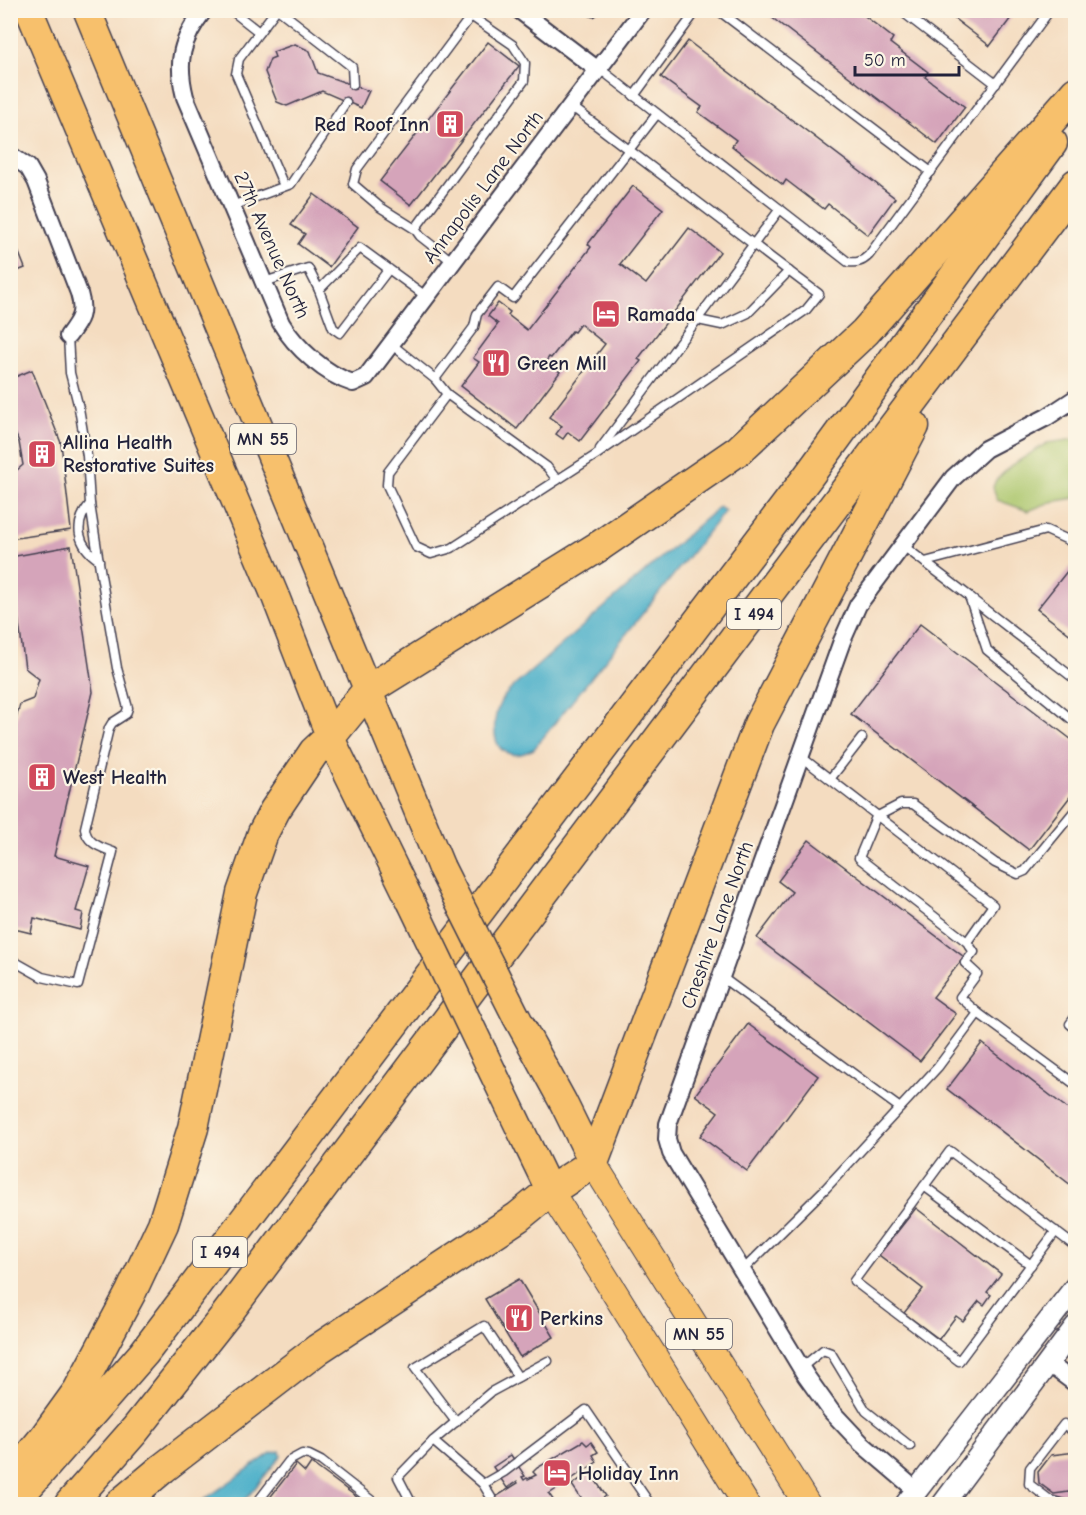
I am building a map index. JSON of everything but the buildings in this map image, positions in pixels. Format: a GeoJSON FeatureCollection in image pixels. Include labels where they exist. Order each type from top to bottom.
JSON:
{"type":"FeatureCollection","features":[{"type":"Feature","properties":{"kind":"highway","name":"MN 55"},"geometry":{"type":"LineString","coordinates":[[29,10],[276,598],[330,737],[550,1191]]}},
{"type":"Feature","properties":{"kind":"highway","name":"MN 55"},"geometry":{"type":"LineString","coordinates":[[87,10],[441,867],[517,1018],[563,1102],[592,1163]]}},
{"type":"Feature","properties":{"kind":"highway"},"geometry":{"type":"LineString","coordinates":[[10,1479],[44,1438],[78,1391],[163,1224],[193,1128],[242,893],[263,834],[275,810],[314,752],[330,737],[368,690],[600,545],[740,450],[866,332],[1076,92]]}},
{"type":"Feature","properties":{"kind":"highway","name":"I 494"},"geometry":{"type":"LineString","coordinates":[[12,1504],[151,1344],[807,478],[1076,112]]}},
{"type":"Feature","properties":{"kind":"highway","name":"I 494"},"geometry":{"type":"LineString","coordinates":[[70,1504],[135,1430],[226,1315],[1076,184]]}},
{"type":"Feature","properties":{"kind":"highway"},"geometry":{"type":"LineString","coordinates":[[120,1504],[318,1348],[518,1217],[550,1191],[592,1163],[759,724],[902,447],[993,294]]}},
{"type":"Feature","properties":{"kind":"main road","name":"MN 55"},"geometry":{"type":"LineString","coordinates":[[592,1163],[807,1504]]}},
{"type":"Feature","properties":{"kind":"main road","name":"MN 55"},"geometry":{"type":"LineString","coordinates":[[550,1191],[746,1504]]}},
{"type":"Feature","properties":{"kind":"street","name":"27th Avenue North"},"geometry":{"type":"LineString","coordinates":[[204,10],[188,34],[181,56],[181,80],[185,96],[281,323],[296,344],[335,375],[353,383]]}},
{"type":"Feature","properties":{"kind":"street"},"geometry":{"type":"LineString","coordinates":[[519,10],[599,69]]}},
{"type":"Feature","properties":{"kind":"street","name":"Annapolis Lane North"},"geometry":{"type":"LineString","coordinates":[[353,383],[366,377],[643,10]]}},
{"type":"Feature","properties":{"kind":"street"},"geometry":{"type":"LineString","coordinates":[[10,155],[28,167],[36,181],[79,293],[83,306],[79,321],[68,336]]}},
{"type":"Feature","properties":{"kind":"street","name":"Cheshire Lane North"},"geometry":{"type":"LineString","coordinates":[[912,1498],[831,1411],[801,1368],[671,1154],[667,1139],[668,1124],[842,641],[858,605],[953,478],[986,449],[1047,417],[1076,398]]}},
{"type":"Feature","properties":{"kind":"street"},"geometry":{"type":"LineString","coordinates":[[912,1498],[1076,1286]]}},
{"type":"Feature","properties":{"kind":"street"},"geometry":{"type":"LineString","coordinates":[[943,1504],[1076,1326]]}},
{"type":"Feature","properties":{"kind":"street"},"geometry":{"type":"LineString","coordinates":[[1048,1363],[1076,1384]]}},
{"type":"Feature","properties":{"kind":"lane"},"geometry":{"type":"LineString","coordinates":[[231,10],[259,33]]}},
{"type":"Feature","properties":{"kind":"lane"},"geometry":{"type":"LineString","coordinates":[[284,186],[236,74],[238,59],[278,10],[352,67],[353,85]]}},
{"type":"Feature","properties":{"kind":"lane"},"geometry":{"type":"LineString","coordinates":[[634,96],[697,10]]}},
{"type":"Feature","properties":{"kind":"lane"},"geometry":{"type":"LineString","coordinates":[[718,10],[931,172]]}},
{"type":"Feature","properties":{"kind":"lane"},"geometry":{"type":"LineString","coordinates":[[900,10],[996,84]]}},
{"type":"Feature","properties":{"kind":"lane"},"geometry":{"type":"LineString","coordinates":[[599,69],[848,262],[860,262],[869,255],[1050,10]]}},
{"type":"Feature","properties":{"kind":"lane"},"geometry":{"type":"LineString","coordinates":[[415,229],[524,81],[525,63],[513,45],[471,16],[357,169],[353,184],[380,207],[415,229],[420,236],[453,262]]}},
{"type":"Feature","properties":{"kind":"lane"},"geometry":{"type":"LineString","coordinates":[[232,206],[291,184],[346,102]]}},
{"type":"Feature","properties":{"kind":"lane"},"geometry":{"type":"LineString","coordinates":[[447,394],[388,472],[387,485],[416,547],[431,554],[452,548],[596,455],[806,310],[819,294],[571,106]]}},
{"type":"Feature","properties":{"kind":"lane"},"geometry":{"type":"LineString","coordinates":[[435,379],[474,327],[477,314],[498,287],[513,298],[657,114]]}},
{"type":"Feature","properties":{"kind":"lane"},"geometry":{"type":"LineString","coordinates":[[596,455],[780,209]]}},
{"type":"Feature","properties":{"kind":"lane"},"geometry":{"type":"LineString","coordinates":[[319,290],[360,248],[427,297]]}},
{"type":"Feature","properties":{"kind":"lane"},"geometry":{"type":"LineString","coordinates":[[264,282],[308,268],[333,328],[340,333],[389,269]]}},
{"type":"Feature","properties":{"kind":"lane"},"geometry":{"type":"LineString","coordinates":[[698,320],[722,325],[748,313],[789,270]]}},
{"type":"Feature","properties":{"kind":"lane"},"geometry":{"type":"LineString","coordinates":[[10,959],[42,977],[78,985],[113,852],[90,841],[85,835],[85,828],[109,728],[112,723],[126,714],[128,708],[117,668],[99,560],[90,504],[87,456],[70,373],[68,336]]}},
{"type":"Feature","properties":{"kind":"lane"},"geometry":{"type":"LineString","coordinates":[[391,344],[435,379],[447,394],[547,467],[557,480]]}},
{"type":"Feature","properties":{"kind":"lane"},"geometry":{"type":"LineString","coordinates":[[90,504],[84,511],[80,522],[80,534],[83,546],[99,560]]}},
{"type":"Feature","properties":{"kind":"lane"},"geometry":{"type":"LineString","coordinates":[[925,562],[1046,530],[1076,545]]}},
{"type":"Feature","properties":{"kind":"lane"},"geometry":{"type":"LineString","coordinates":[[902,545],[1076,680]]}},
{"type":"Feature","properties":{"kind":"lane"},"geometry":{"type":"LineString","coordinates":[[969,596],[987,650],[1076,723]]}},
{"type":"Feature","properties":{"kind":"lane"},"geometry":{"type":"LineString","coordinates":[[830,779],[862,738]]}},
{"type":"Feature","properties":{"kind":"lane"},"geometry":{"type":"LineString","coordinates":[[800,756],[876,817],[993,905],[967,942]]}},
{"type":"Feature","properties":{"kind":"lane"},"geometry":{"type":"LineString","coordinates":[[1076,809],[1025,872],[1018,874],[995,863],[913,804],[901,804],[876,817],[859,858],[967,942],[974,952],[965,963],[977,974],[960,997],[978,1013],[1076,1085]]}},
{"type":"Feature","properties":{"kind":"lane"},"geometry":{"type":"LineString","coordinates":[[720,976],[900,1108]]}},
{"type":"Feature","properties":{"kind":"lane"},"geometry":{"type":"LineString","coordinates":[[742,1271],[825,1188],[938,1067],[978,1013]]}},
{"type":"Feature","properties":{"kind":"lane"},"geometry":{"type":"LineString","coordinates":[[1076,1016],[1070,1024],[1076,1029]]}},
{"type":"Feature","properties":{"kind":"lane"},"geometry":{"type":"LineString","coordinates":[[1056,1231],[959,1361],[854,1281],[950,1151],[1056,1231],[1076,1247]]}},
{"type":"Feature","properties":{"kind":"lane"},"geometry":{"type":"LineString","coordinates":[[924,1186],[1031,1265]]}},
{"type":"Feature","properties":{"kind":"lane"},"geometry":{"type":"LineString","coordinates":[[456,1422],[415,1368],[484,1326],[518,1377]]}},
{"type":"Feature","properties":{"kind":"lane"},"geometry":{"type":"LineString","coordinates":[[801,1368],[823,1350],[831,1353],[866,1411],[910,1446]]}},
{"type":"Feature","properties":{"kind":"lane"},"geometry":{"type":"LineString","coordinates":[[412,1504],[398,1477],[433,1441],[490,1392],[548,1361]]}},
{"type":"Feature","properties":{"kind":"lane"},"geometry":{"type":"LineString","coordinates":[[483,1484],[504,1472],[586,1410],[650,1504]]}},
{"type":"Feature","properties":{"kind":"lane"},"geometry":{"type":"LineString","coordinates":[[1064,1504],[1050,1500],[1029,1484],[1030,1468],[1064,1424],[1076,1434]]}},
{"type":"Feature","properties":{"kind":"lane"},"geometry":{"type":"LineString","coordinates":[[433,1441],[483,1484],[495,1504]]}},
{"type":"Feature","properties":{"kind":"lane"},"geometry":{"type":"LineString","coordinates":[[256,1504],[289,1461],[302,1455],[309,1455],[321,1461],[376,1504]]}},
{"type":"Feature","properties":{"kind":"green space"},"geometry":{"type":"Polygon","coordinates":[[[1075,439],[1075,498],[1051,502],[1028,511],[997,500],[993,487],[996,480],[1012,465],[1047,443],[1075,439]]]}},
{"type":"Feature","properties":{"kind":"water"},"geometry":{"type":"Polygon","coordinates":[[[719,507],[725,511],[534,749],[517,754],[504,751],[496,739],[496,715],[501,701],[513,687],[719,507]]]}},
{"type":"Feature","properties":{"kind":"water"},"geometry":{"type":"Polygon","coordinates":[[[280,1451],[281,1456],[242,1504],[198,1504],[271,1453],[280,1451]]]}},
{"type":"Feature","properties":{"kind":"place","name":"Red Roof Inn"},"geometry":{"type":"Point","coordinates":[450,124]}},
{"type":"Feature","properties":{"kind":"place","name":"Ramada"},"geometry":{"type":"Point","coordinates":[606,314]}},
{"type":"Feature","properties":{"kind":"place","name":"Green Mill"},"geometry":{"type":"Point","coordinates":[496,363]}},
{"type":"Feature","properties":{"kind":"place","name":"Allina Health Restorative Suites"},"geometry":{"type":"Point","coordinates":[42,454]}},
{"type":"Feature","properties":{"kind":"place","name":"West Health"},"geometry":{"type":"Point","coordinates":[42,777]}},
{"type":"Feature","properties":{"kind":"place","name":"Perkins"},"geometry":{"type":"Point","coordinates":[519,1318]}},
{"type":"Feature","properties":{"kind":"place","name":"Holiday Inn"},"geometry":{"type":"Point","coordinates":[557,1473]}}]}
